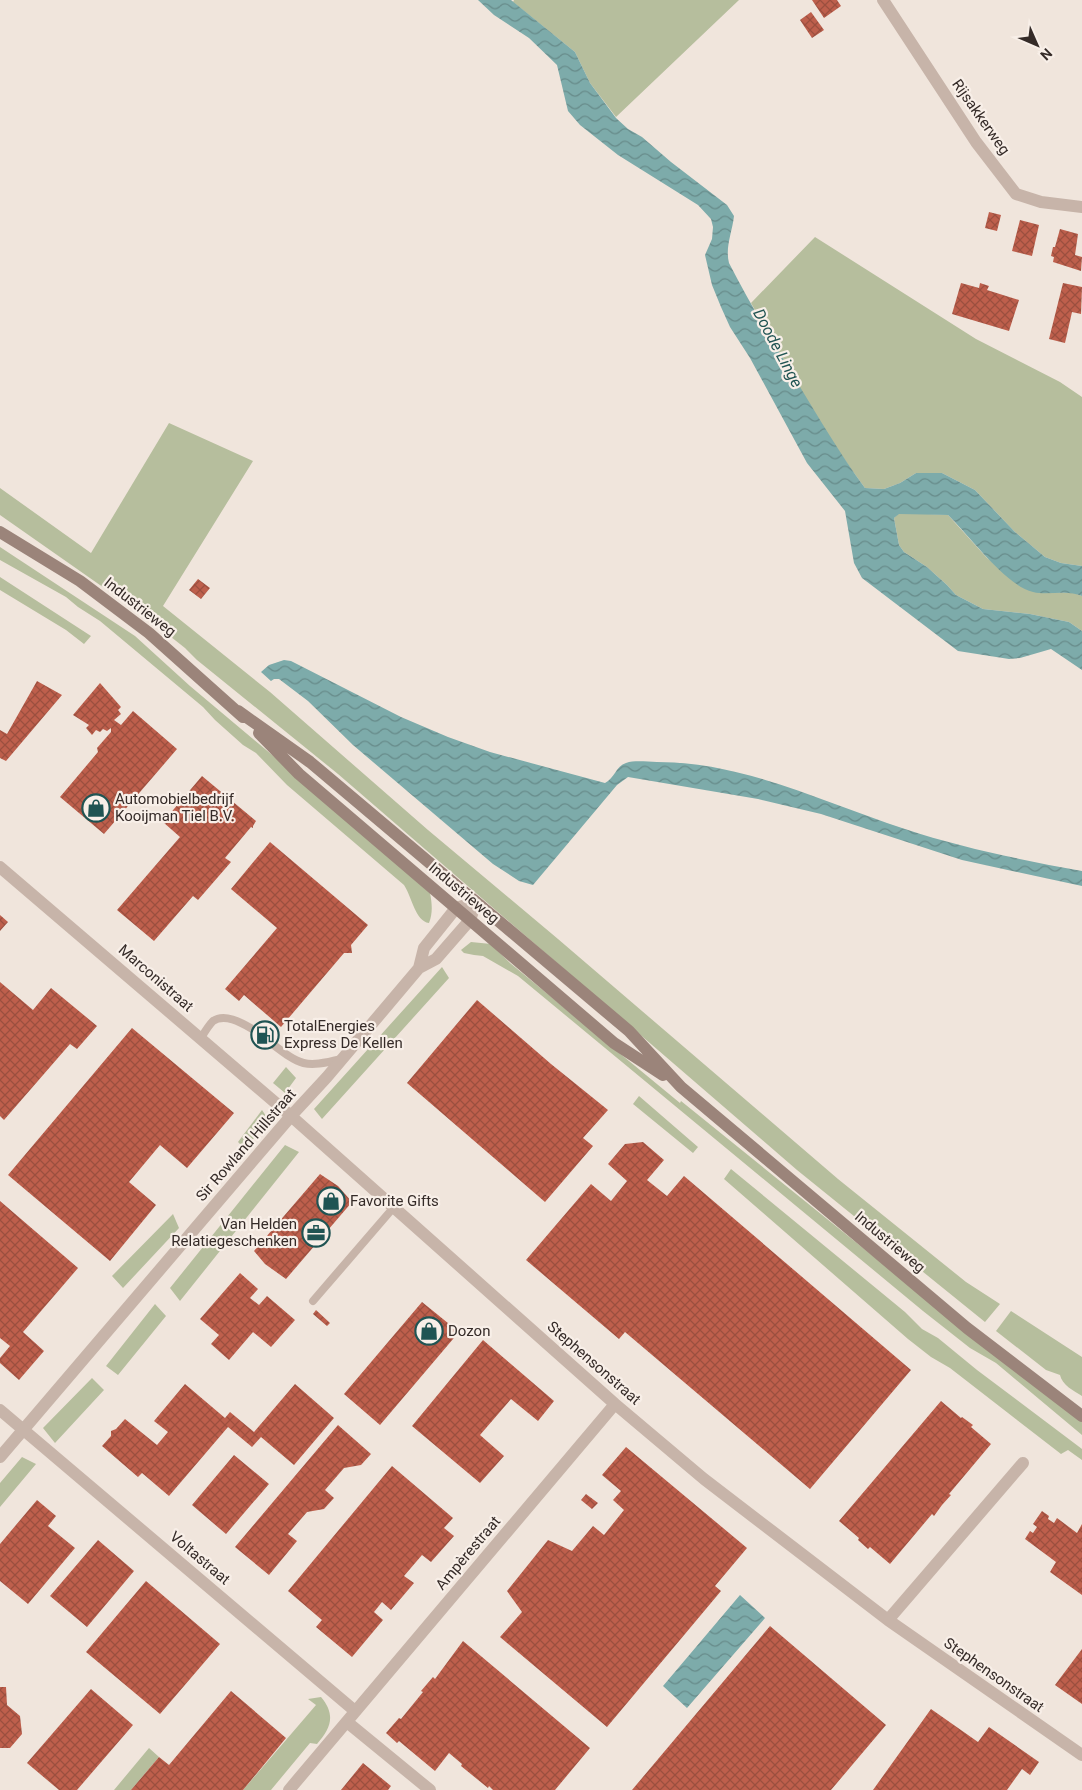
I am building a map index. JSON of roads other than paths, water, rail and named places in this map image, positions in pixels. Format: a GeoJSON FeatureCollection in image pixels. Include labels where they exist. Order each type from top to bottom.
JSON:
{"type":"FeatureCollection","features":[{"type":"Feature","properties":{"kind":"main road","name":"Industrieweg"},"geometry":{"type":"LineString","coordinates":[[0,534],[80,580],[149,633],[238,711],[299,774],[614,1043],[682,1087]]}},
{"type":"Feature","properties":{"kind":"main road","name":"Industrieweg"},"geometry":{"type":"LineString","coordinates":[[238,711],[310,762],[628,1031],[682,1087],[967,1328],[1082,1416]]}},
{"type":"Feature","properties":{"kind":"street","name":"Rijsakkerweg"},"geometry":{"type":"LineString","coordinates":[[883,0],[976,142],[1016,194],[1041,202],[1082,207]]}},
{"type":"Feature","properties":{"kind":"street","name":"Marconistraat"},"geometry":{"type":"LineString","coordinates":[[0,867],[291,1116]]}},
{"type":"Feature","properties":{"kind":"street"},"geometry":{"type":"LineString","coordinates":[[456,908],[476,902]]}},
{"type":"Feature","properties":{"kind":"street","name":"Sir Rowland Hillstraat"},"geometry":{"type":"LineString","coordinates":[[0,1457],[419,968],[436,959],[470,920],[476,902]]}},
{"type":"Feature","properties":{"kind":"street","name":"Sir Rowland Hillstraat"},"geometry":{"type":"LineString","coordinates":[[419,968],[424,948],[456,908]]}},
{"type":"Feature","properties":{"kind":"street","name":"Stephensonstraat"},"geometry":{"type":"LineString","coordinates":[[291,1116],[615,1404],[704,1479],[888,1620],[1082,1755]]}},
{"type":"Feature","properties":{"kind":"street","name":"Ampèrestraat"},"geometry":{"type":"LineString","coordinates":[[289,1790],[615,1404]]}},
{"type":"Feature","properties":{"kind":"street","name":"Voltastraat"},"geometry":{"type":"LineString","coordinates":[[0,1410],[355,1711]]}},
{"type":"Feature","properties":{"kind":"street"},"geometry":{"type":"LineString","coordinates":[[888,1620],[1023,1463]]}},
{"type":"Feature","properties":{"kind":"street"},"geometry":{"type":"LineString","coordinates":[[346,1722],[430,1790]]}},
{"type":"Feature","properties":{"kind":"lane"},"geometry":{"type":"LineString","coordinates":[[201,1038],[213,1022],[222,1018],[234,1020],[256,1031]]}},
{"type":"Feature","properties":{"kind":"lane"},"geometry":{"type":"LineString","coordinates":[[271,1043],[290,1058],[304,1065],[317,1065],[342,1059]]}},
{"type":"Feature","properties":{"kind":"lane"},"geometry":{"type":"LineString","coordinates":[[314,1301],[394,1207]]}},
{"type":"Feature","properties":{"kind":"water"},"geometry":{"type":"Polygon","coordinates":[[[478,0],[511,0],[575,52],[590,83],[616,118],[727,205],[734,216],[728,246],[729,263],[797,382],[838,449],[865,488],[884,489],[900,483],[916,473],[942,473],[975,490],[1015,532],[1045,557],[1061,563],[1082,566],[1082,596],[1070,593],[1033,592],[1022,588],[1011,580],[948,515],[899,514],[894,518],[899,545],[904,552],[927,567],[956,595],[983,609],[1030,614],[1069,622],[1082,631],[1082,670],[1051,649],[1020,658],[1009,659],[958,651],[862,578],[854,563],[845,511],[807,463],[750,358],[730,327],[721,307],[712,285],[705,255],[712,239],[713,227],[711,219],[698,205],[618,155],[580,125],[568,111],[557,65],[529,38],[494,15],[478,0]]]}},
{"type":"Feature","properties":{"kind":"water"},"geometry":{"type":"Polygon","coordinates":[[[284,660],[291,661],[401,717],[490,752],[605,783],[623,765],[633,762],[689,764],[752,776],[948,842],[1082,871],[1082,886],[962,860],[821,814],[758,799],[628,777],[617,785],[533,885],[519,881],[493,864],[353,745],[308,701],[279,679],[271,681],[261,672],[269,665],[284,660]]]}},
{"type":"Feature","properties":{"kind":"water"},"geometry":{"type":"Polygon","coordinates":[[[740,1595],[765,1618],[687,1708],[663,1686],[740,1595]]]}},
{"type":"Feature","properties":{"kind":"place","name":"Automobielbedrijf Kooijman Tiel B.V."},"geometry":{"type":"Point","coordinates":[96,808]}},
{"type":"Feature","properties":{"kind":"place","name":"TotalEnergies Express De Kellen"},"geometry":{"type":"Point","coordinates":[265,1035]}},
{"type":"Feature","properties":{"kind":"place","name":"Favorite Gifts"},"geometry":{"type":"Point","coordinates":[331,1201]}},
{"type":"Feature","properties":{"kind":"place","name":"Van Helden Relatiegeschenken"},"geometry":{"type":"Point","coordinates":[316,1233]}},
{"type":"Feature","properties":{"kind":"place","name":"Dozon"},"geometry":{"type":"Point","coordinates":[429,1331]}},
{"type":"Feature","properties":{"kind":"water label","name":"Doode Linge"},"geometry":{"type":"Point","coordinates":[778,348]}}]}
